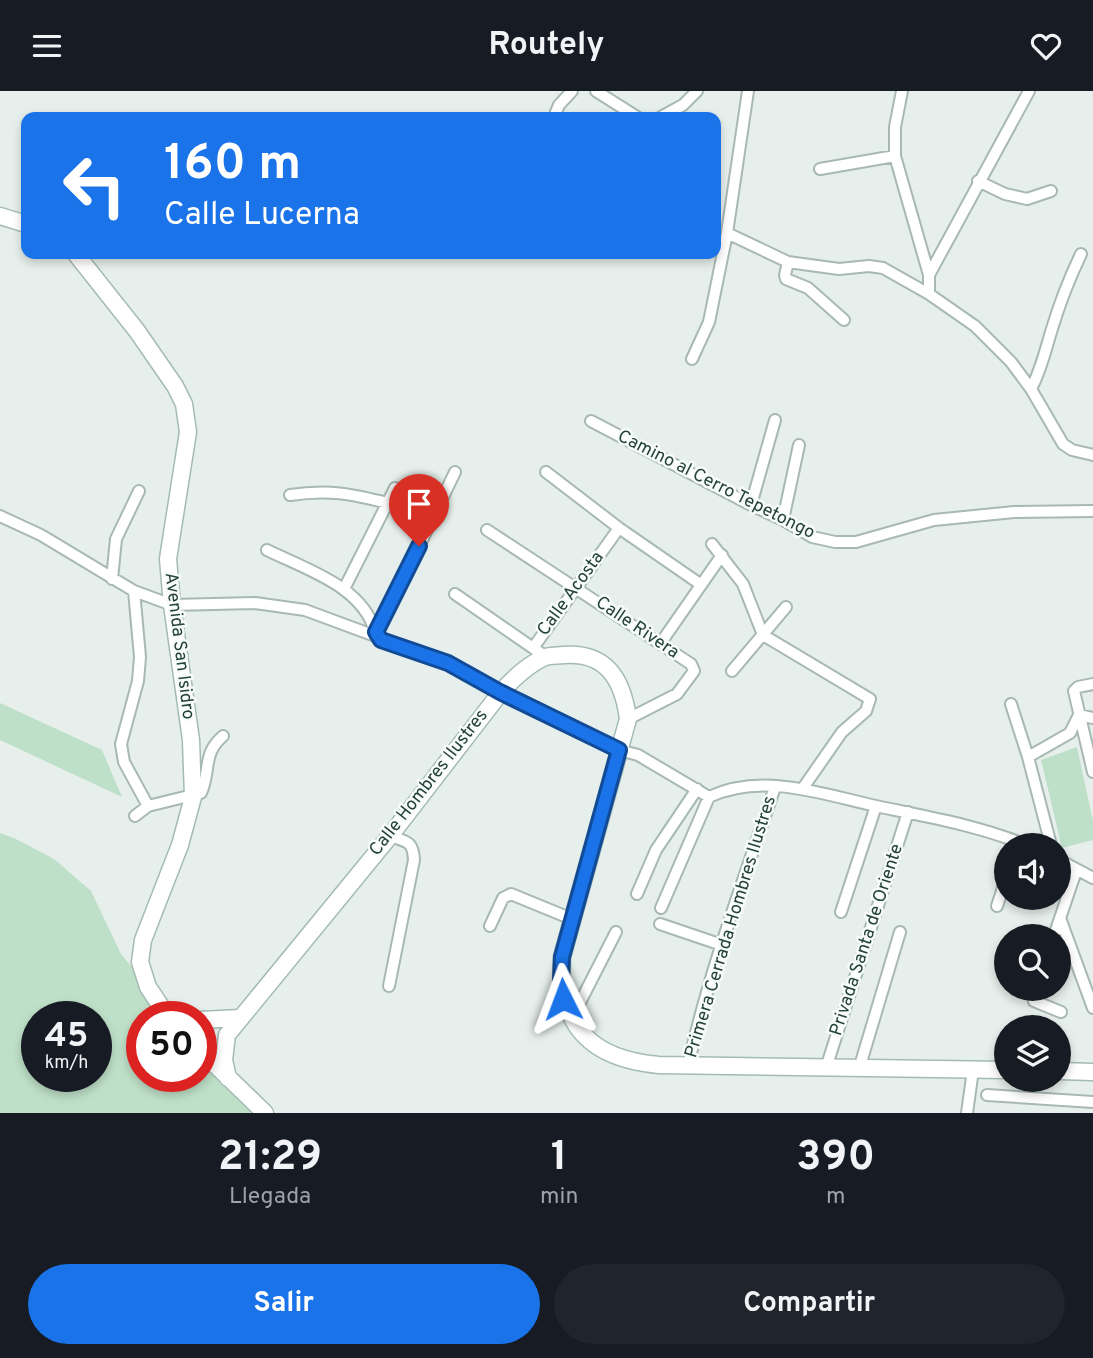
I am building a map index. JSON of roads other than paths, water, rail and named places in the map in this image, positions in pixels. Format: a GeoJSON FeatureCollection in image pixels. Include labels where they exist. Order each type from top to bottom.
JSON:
{"type":"FeatureCollection","features":[{"type":"Feature","properties":{"kind":"main road"},"geometry":{"type":"LineString","coordinates":[[0,216],[21,222]]}},
{"type":"Feature","properties":{"kind":"main road","name":"Avenida San Isidro"},"geometry":{"type":"LineString","coordinates":[[80,259],[137,331],[175,386],[184,404],[188,432],[168,559],[191,740],[193,797],[180,845],[143,940],[140,962],[148,987],[157,1001]]}},
{"type":"Feature","properties":{"kind":"main road"},"geometry":{"type":"LineString","coordinates":[[539,652],[593,658],[608,667],[622,691],[628,719],[562,957],[563,999],[571,1020],[592,1043],[612,1055],[634,1063],[994,1070]]}},
{"type":"Feature","properties":{"kind":"main road","name":"Calle Hombres Ilustres"},"geometry":{"type":"LineString","coordinates":[[229,1078],[224,1060],[227,1035],[390,835],[500,692],[539,652]]}},
{"type":"Feature","properties":{"kind":"main road"},"geometry":{"type":"LineString","coordinates":[[217,1019],[240,1018]]}},
{"type":"Feature","properties":{"kind":"main road"},"geometry":{"type":"LineString","coordinates":[[217,1066],[265,1113]]}},
{"type":"Feature","properties":{"kind":"main road"},"geometry":{"type":"LineString","coordinates":[[1071,1071],[1093,1072]]}},
{"type":"Feature","properties":{"kind":"street"},"geometry":{"type":"LineString","coordinates":[[556,112],[572,91]]}},
{"type":"Feature","properties":{"kind":"street"},"geometry":{"type":"LineString","coordinates":[[596,91],[629,112]]}},
{"type":"Feature","properties":{"kind":"street"},"geometry":{"type":"LineString","coordinates":[[670,112],[683,105],[697,91]]}},
{"type":"Feature","properties":{"kind":"street"},"geometry":{"type":"LineString","coordinates":[[692,359],[709,322],[727,233],[748,91]]}},
{"type":"Feature","properties":{"kind":"street"},"geometry":{"type":"LineString","coordinates":[[902,91],[895,127],[895,156],[929,275],[929,294]]}},
{"type":"Feature","properties":{"kind":"street"},"geometry":{"type":"LineString","coordinates":[[929,275],[1029,91]]}},
{"type":"Feature","properties":{"kind":"street"},"geometry":{"type":"LineString","coordinates":[[820,169],[895,156]]}},
{"type":"Feature","properties":{"kind":"street"},"geometry":{"type":"LineString","coordinates":[[978,181],[1005,194],[1027,199],[1051,191]]}},
{"type":"Feature","properties":{"kind":"street"},"geometry":{"type":"LineString","coordinates":[[727,233],[788,262],[839,269],[869,266],[883,268],[929,294],[975,326],[996,346],[1031,389],[1063,444],[1072,450],[1093,455]]}},
{"type":"Feature","properties":{"kind":"street"},"geometry":{"type":"LineString","coordinates":[[1031,389],[1041,370],[1050,334],[1081,254]]}},
{"type":"Feature","properties":{"kind":"street"},"geometry":{"type":"LineString","coordinates":[[788,262],[786,279],[808,288],[845,320]]}},
{"type":"Feature","properties":{"kind":"street"},"geometry":{"type":"LineString","coordinates":[[751,505],[775,420]]}},
{"type":"Feature","properties":{"kind":"street","name":"Camino al Cerro Tepetongo"},"geometry":{"type":"LineString","coordinates":[[590,421],[812,537],[856,542],[934,520],[1014,512],[1093,510]]}},
{"type":"Feature","properties":{"kind":"street"},"geometry":{"type":"LineString","coordinates":[[783,520],[799,445]]}},
{"type":"Feature","properties":{"kind":"street"},"geometry":{"type":"LineString","coordinates":[[378,636],[455,472]]}},
{"type":"Feature","properties":{"kind":"street"},"geometry":{"type":"LineString","coordinates":[[546,473],[700,584]]}},
{"type":"Feature","properties":{"kind":"street"},"geometry":{"type":"LineString","coordinates":[[344,589],[395,488]]}},
{"type":"Feature","properties":{"kind":"street"},"geometry":{"type":"LineString","coordinates":[[113,579],[116,538],[139,491]]}},
{"type":"Feature","properties":{"kind":"street"},"geometry":{"type":"LineString","coordinates":[[290,495],[315,491],[339,492],[388,503]]}},
{"type":"Feature","properties":{"kind":"street"},"geometry":{"type":"LineString","coordinates":[[0,516],[41,535],[134,591],[172,605],[255,603],[305,610],[448,663],[500,692],[619,750],[638,755],[709,797]]}},
{"type":"Feature","properties":{"kind":"street","name":"Calle Acosta"},"geometry":{"type":"LineString","coordinates":[[539,652],[576,588],[619,528]]}},
{"type":"Feature","properties":{"kind":"street","name":"Calle Rivera"},"geometry":{"type":"LineString","coordinates":[[487,530],[691,664],[694,671],[677,694],[628,719]]}},
{"type":"Feature","properties":{"kind":"street"},"geometry":{"type":"LineString","coordinates":[[712,544],[743,584],[762,635],[870,699],[866,711],[842,732],[803,788]]}},
{"type":"Feature","properties":{"kind":"street"},"geometry":{"type":"LineString","coordinates":[[267,550],[344,589],[362,603],[378,636]]}},
{"type":"Feature","properties":{"kind":"street"},"geometry":{"type":"LineString","coordinates":[[660,644],[722,555]]}},
{"type":"Feature","properties":{"kind":"street"},"geometry":{"type":"LineString","coordinates":[[134,591],[140,657],[138,681],[121,744],[124,762],[148,806]]}},
{"type":"Feature","properties":{"kind":"street"},"geometry":{"type":"LineString","coordinates":[[455,594],[539,652]]}},
{"type":"Feature","properties":{"kind":"street"},"geometry":{"type":"LineString","coordinates":[[732,671],[786,607]]}},
{"type":"Feature","properties":{"kind":"street"},"geometry":{"type":"LineString","coordinates":[[1093,684],[1077,687],[1074,691],[1093,772]]}},
{"type":"Feature","properties":{"kind":"street"},"geometry":{"type":"LineString","coordinates":[[1011,704],[1048,833]]}},
{"type":"Feature","properties":{"kind":"street"},"geometry":{"type":"LineString","coordinates":[[1079,715],[1093,718]]}},
{"type":"Feature","properties":{"kind":"street"},"geometry":{"type":"LineString","coordinates":[[1028,757],[1070,733],[1079,715]]}},
{"type":"Feature","properties":{"kind":"street"},"geometry":{"type":"LineString","coordinates":[[135,816],[148,806],[201,793],[213,745],[223,736]]}},
{"type":"Feature","properties":{"kind":"street"},"geometry":{"type":"LineString","coordinates":[[661,908],[709,797],[726,789],[745,786],[803,788],[876,806],[948,819],[994,835]]}},
{"type":"Feature","properties":{"kind":"street","name":"Primera Cerrada Hombres Ilustres"},"geometry":{"type":"LineString","coordinates":[[688,1066],[697,1024],[775,787]]}},
{"type":"Feature","properties":{"kind":"street"},"geometry":{"type":"LineString","coordinates":[[637,894],[656,850],[697,789]]}},
{"type":"Feature","properties":{"kind":"street"},"geometry":{"type":"LineString","coordinates":[[841,912],[876,806]]}},
{"type":"Feature","properties":{"kind":"street","name":"Privada Santa de Oriente"},"geometry":{"type":"LineString","coordinates":[[826,1068],[908,812]]}},
{"type":"Feature","properties":{"kind":"street"},"geometry":{"type":"LineString","coordinates":[[389,986],[414,860],[411,844],[390,835]]}},
{"type":"Feature","properties":{"kind":"street"},"geometry":{"type":"LineString","coordinates":[[1071,868],[1093,878]]}},
{"type":"Feature","properties":{"kind":"street"},"geometry":{"type":"LineString","coordinates":[[1058,924],[1076,871]]}},
{"type":"Feature","properties":{"kind":"street"},"geometry":{"type":"LineString","coordinates":[[490,926],[503,898],[511,894],[572,919]]}},
{"type":"Feature","properties":{"kind":"street"},"geometry":{"type":"LineString","coordinates":[[1060,918],[1093,1009]]}},
{"type":"Feature","properties":{"kind":"street"},"geometry":{"type":"LineString","coordinates":[[660,924],[722,945]]}},
{"type":"Feature","properties":{"kind":"street"},"geometry":{"type":"LineString","coordinates":[[571,1020],[616,932]]}},
{"type":"Feature","properties":{"kind":"street"},"geometry":{"type":"LineString","coordinates":[[859,1069],[900,932]]}},
{"type":"Feature","properties":{"kind":"street"},"geometry":{"type":"LineString","coordinates":[[1034,1001],[1061,1013]]}},
{"type":"Feature","properties":{"kind":"street"},"geometry":{"type":"LineString","coordinates":[[967,1113],[973,1070]]}},
{"type":"Feature","properties":{"kind":"street"},"geometry":{"type":"LineString","coordinates":[[987,1095],[1093,1102]]}}]}
